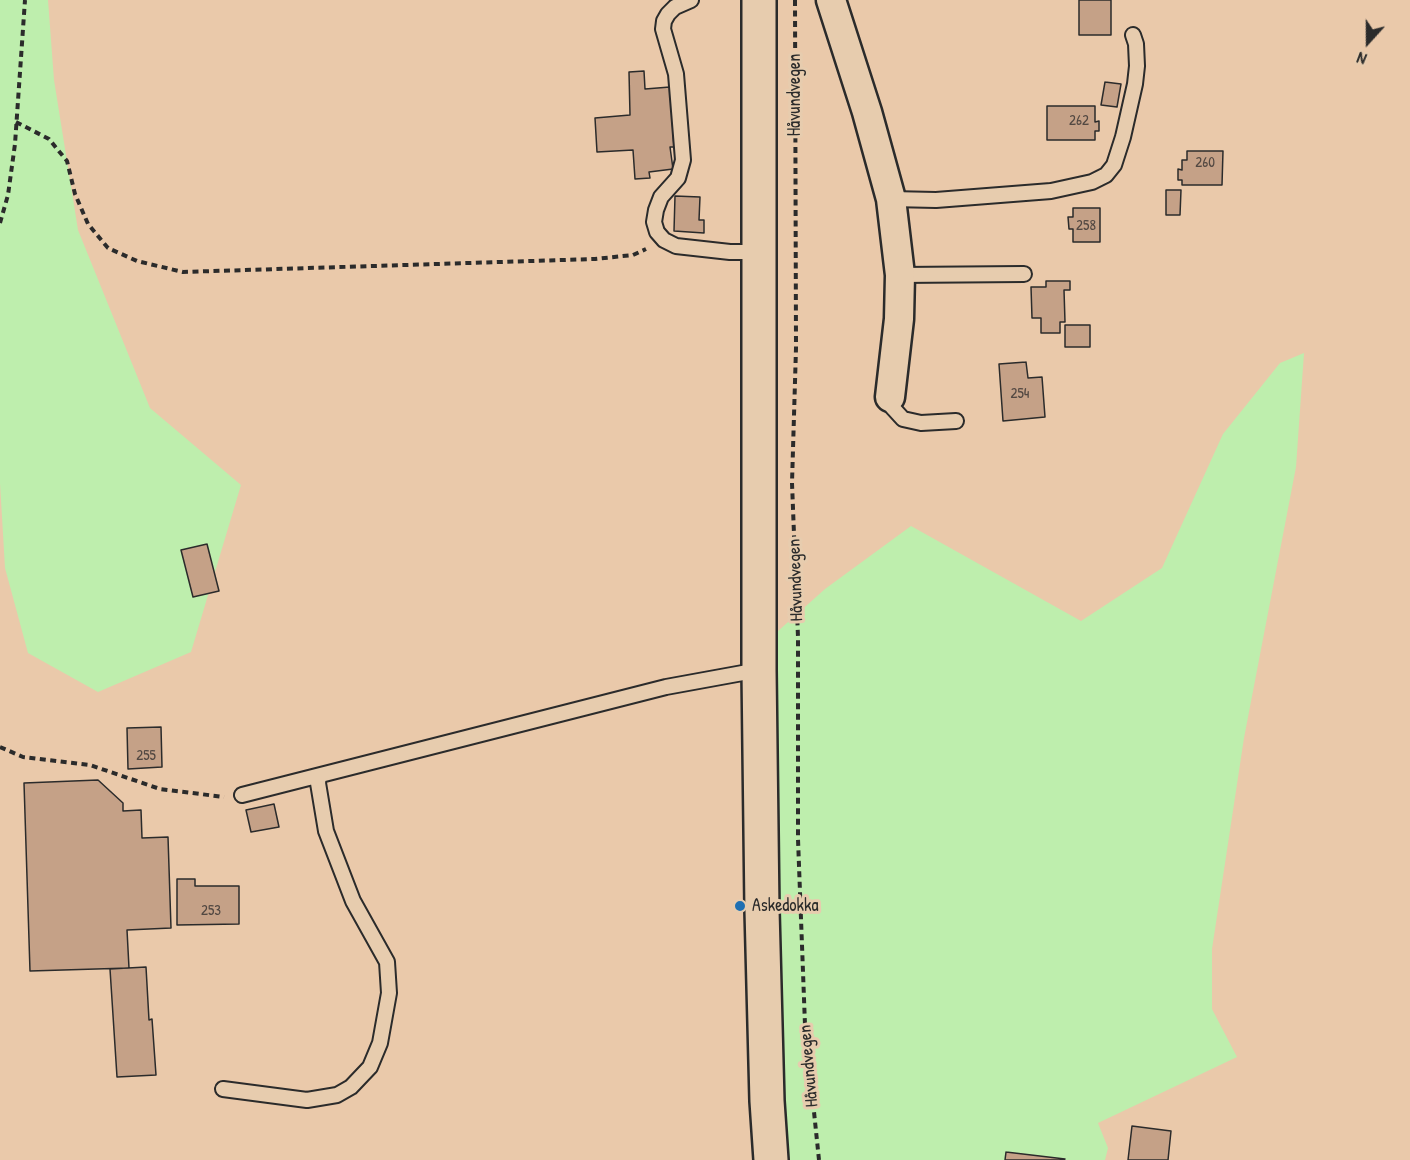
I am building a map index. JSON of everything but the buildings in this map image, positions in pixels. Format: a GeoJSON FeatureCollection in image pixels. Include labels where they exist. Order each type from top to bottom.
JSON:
{"type":"FeatureCollection","features":[{"type":"Feature","properties":{"kind":"main road","name":"Håvundvegen"},"geometry":{"type":"LineString","coordinates":[[759,0],[759,670],[763,946],[771,1160]]}},
{"type":"Feature","properties":{"kind":"street"},"geometry":{"type":"LineString","coordinates":[[831,0],[867,112],[891,199],[900,274],[899,319],[890,397]]}},
{"type":"Feature","properties":{"kind":"lane"},"geometry":{"type":"LineString","coordinates":[[690,0],[675,7],[668,14],[663,29],[676,74],[683,160],[678,178],[661,197],[654,222],[657,232],[664,240],[676,246],[729,252],[759,252]]}},
{"type":"Feature","properties":{"kind":"lane"},"geometry":{"type":"LineString","coordinates":[[891,199],[936,200],[1051,191],[1092,182],[1106,175],[1114,165],[1123,137],[1135,84],[1137,66],[1136,44],[1133,35]]}},
{"type":"Feature","properties":{"kind":"lane"},"geometry":{"type":"LineString","coordinates":[[900,274],[1024,274]]}},
{"type":"Feature","properties":{"kind":"lane"},"geometry":{"type":"LineString","coordinates":[[890,397],[892,407],[903,419],[921,423],[956,421]]}},
{"type":"Feature","properties":{"kind":"lane"},"geometry":{"type":"LineString","coordinates":[[242,795],[666,687],[759,670]]}},
{"type":"Feature","properties":{"kind":"lane"},"geometry":{"type":"LineString","coordinates":[[223,1089],[307,1100],[337,1095],[351,1087],[370,1067],[380,1044],[389,993],[387,962],[353,901],[326,831],[318,783],[319,776]]}},
{"type":"Feature","properties":{"kind":"path"},"geometry":{"type":"LineString","coordinates":[[0,223],[9,195],[25,0]]}},
{"type":"Feature","properties":{"kind":"path","name":"Håvundvegen"},"geometry":{"type":"LineString","coordinates":[[795,0],[796,348],[792,483],[798,637],[798,861],[805,1025],[819,1160]]}},
{"type":"Feature","properties":{"kind":"path"},"geometry":{"type":"LineString","coordinates":[[16,122],[49,139],[67,160],[75,194],[88,224],[108,248],[137,261],[183,272],[595,259],[633,255],[664,240]]}},
{"type":"Feature","properties":{"kind":"path"},"geometry":{"type":"LineString","coordinates":[[0,747],[23,757],[90,765],[160,789],[226,797],[242,795]]}},
{"type":"Feature","properties":{"kind":"green space"},"geometry":{"type":"Polygon","coordinates":[[[0,0],[48,0],[54,80],[78,230],[150,408],[241,485],[191,652],[98,692],[28,653],[5,568],[0,483],[0,0]]]}},
{"type":"Feature","properties":{"kind":"green space"},"geometry":{"type":"Polygon","coordinates":[[[1304,353],[1296,467],[1244,738],[1212,949],[1212,1009],[1237,1057],[1098,1123],[1108,1148],[1105,1160],[755,1160],[746,938],[741,675],[768,640],[825,589],[911,526],[1081,621],[1162,568],[1223,434],[1280,363],[1304,353]]]}},
{"type":"Feature","properties":{"kind":"place","name":"Askedokka"},"geometry":{"type":"Point","coordinates":[740,906]}}]}
